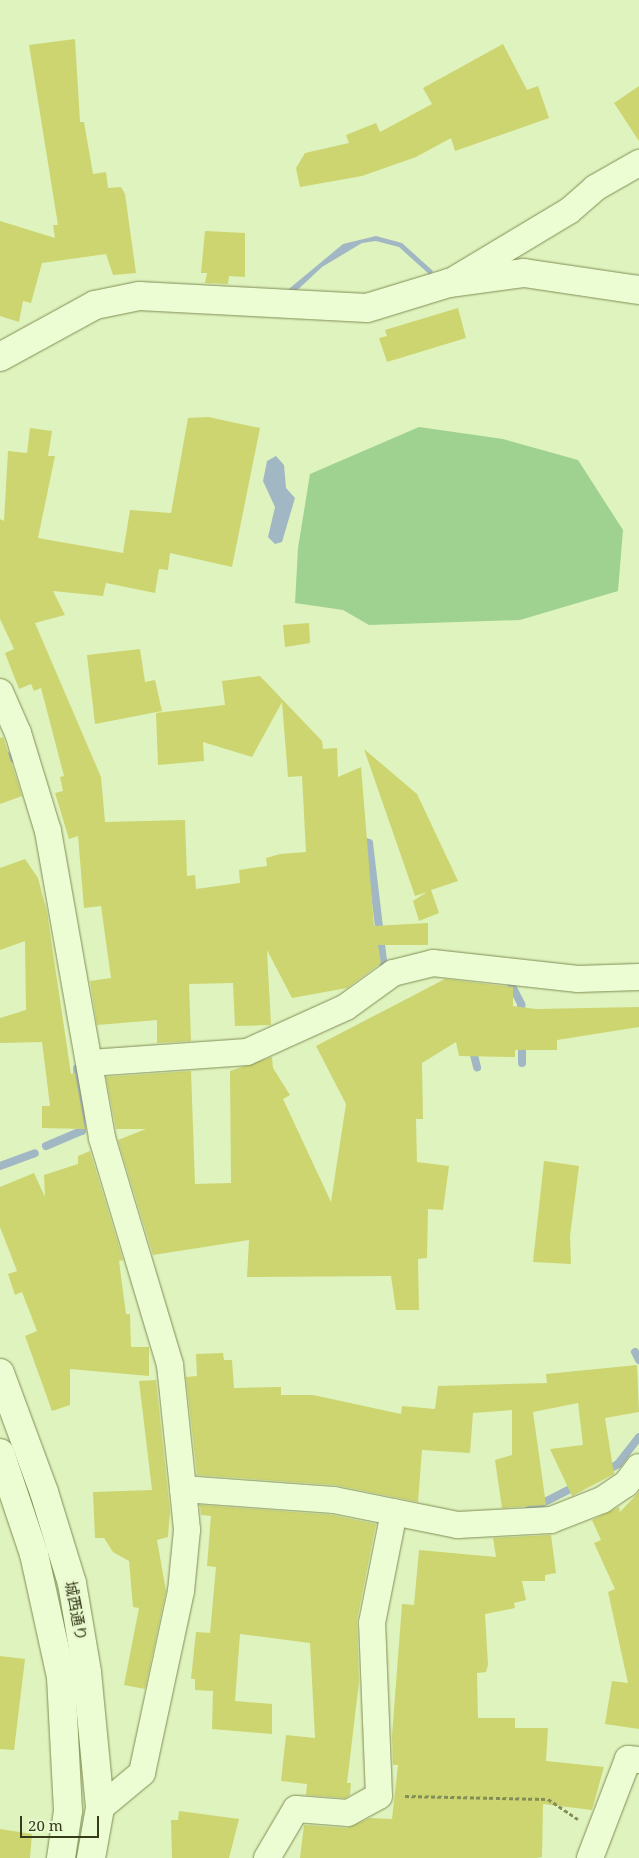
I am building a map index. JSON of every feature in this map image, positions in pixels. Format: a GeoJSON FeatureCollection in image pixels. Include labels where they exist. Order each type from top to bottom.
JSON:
{"type":"FeatureCollection","features":[{"type":"Feature","properties":{"kind":"street"},"geometry":{"type":"LineString","coordinates":[[449,283],[569,211],[595,188],[639,162]]}},
{"type":"Feature","properties":{"kind":"street"},"geometry":{"type":"LineString","coordinates":[[0,357],[96,305],[139,296],[367,308],[449,283],[524,273],[639,290]]}},
{"type":"Feature","properties":{"kind":"street"},"geometry":{"type":"LineString","coordinates":[[0,692],[9,737],[48,831],[102,1138],[170,1365],[187,1530],[181,1591],[142,1773],[100,1808]]}},
{"type":"Feature","properties":{"kind":"street"},"geometry":{"type":"LineString","coordinates":[[90,1063],[247,1052],[346,1007],[393,973],[433,963],[578,980],[639,977]]}},
{"type":"Feature","properties":{"kind":"street","name":"城西通り"},"geometry":{"type":"LineString","coordinates":[[0,1374],[44,1492],[72,1582],[87,1672],[100,1808],[91,1858]]}},
{"type":"Feature","properties":{"kind":"street","name":"城西通り"},"geometry":{"type":"LineString","coordinates":[[0,1453],[34,1554],[60,1676],[68,1811],[61,1858]]}},
{"type":"Feature","properties":{"kind":"street"},"geometry":{"type":"LineString","coordinates":[[183,1489],[334,1500],[458,1525],[551,1520],[602,1500],[626,1484],[639,1467]]}},
{"type":"Feature","properties":{"kind":"street"},"geometry":{"type":"LineString","coordinates":[[267,1858],[296,1810],[348,1813],[379,1796],[372,1623],[394,1512]]}},
{"type":"Feature","properties":{"kind":"street"},"geometry":{"type":"LineString","coordinates":[[590,1858],[600,1827],[628,1759],[639,1760]]}},
{"type":"Feature","properties":{"kind":"path"},"geometry":{"type":"LineString","coordinates":[[379,1796],[548,1799],[567,1815],[600,1827]]}},
{"type":"Feature","properties":{"kind":"green space"},"geometry":{"type":"Polygon","coordinates":[[[419,427],[503,439],[578,460],[623,530],[618,591],[520,620],[369,625],[343,610],[295,603],[298,548],[310,474],[419,427]]]}},
{"type":"Feature","properties":{"kind":"water"},"geometry":{"type":"Polygon","coordinates":[[[376,236],[402,243],[433,271],[430,275],[399,247],[376,241],[362,243],[322,267],[292,295],[284,293],[343,244],[376,236]]]}},
{"type":"Feature","properties":{"kind":"water"},"geometry":{"type":"Polygon","coordinates":[[[276,456],[284,465],[286,488],[295,498],[282,542],[275,544],[268,537],[275,507],[263,481],[267,461],[276,456]]]}},
{"type":"Feature","properties":{"kind":"building"},"geometry":{"type":"Polygon","coordinates":[[[75,39],[80,122],[84,122],[93,174],[106,172],[108,188],[121,187],[125,194],[136,273],[113,275],[106,254],[42,263],[31,303],[23,301],[19,322],[0,316],[0,221],[55,238],[53,225],[58,225],[29,45],[75,39]]]}},
{"type":"Feature","properties":{"kind":"building"},"geometry":{"type":"Polygon","coordinates":[[[503,44],[527,90],[538,86],[549,118],[455,151],[451,138],[416,157],[362,176],[300,187],[296,168],[305,153],[349,143],[346,135],[376,123],[380,132],[432,104],[423,88],[503,44]]]}},
{"type":"Feature","properties":{"kind":"building"},"geometry":{"type":"Polygon","coordinates":[[[639,86],[639,141],[614,103],[639,86]]]}},
{"type":"Feature","properties":{"kind":"building"},"geometry":{"type":"Polygon","coordinates":[[[205,231],[245,233],[245,277],[229,276],[228,284],[205,283],[207,273],[201,273],[205,231]]]}},
{"type":"Feature","properties":{"kind":"building"},"geometry":{"type":"Polygon","coordinates":[[[458,308],[466,338],[387,362],[379,338],[387,336],[385,330],[458,308]]]}},
{"type":"Feature","properties":{"kind":"building"},"geometry":{"type":"Polygon","coordinates":[[[208,417],[260,428],[232,567],[170,553],[168,570],[159,569],[155,593],[106,583],[103,596],[53,591],[65,615],[35,623],[101,777],[105,822],[185,820],[187,876],[195,875],[196,889],[240,883],[239,870],[267,866],[266,858],[280,854],[306,852],[302,776],[288,777],[282,702],[252,757],[203,742],[204,761],[158,765],[156,713],[225,705],[222,681],[260,676],[322,741],[323,749],[337,748],[338,777],[361,767],[374,926],[428,923],[428,945],[378,945],[381,963],[347,988],[292,998],[267,950],[271,1025],[235,1026],[233,983],[189,984],[191,1041],[157,1043],[157,1020],[97,1025],[90,981],[111,978],[101,906],[84,908],[78,836],[69,839],[55,793],[63,791],[60,777],[64,776],[41,688],[34,691],[31,684],[19,689],[5,653],[14,649],[0,619],[0,519],[4,521],[8,451],[27,453],[30,428],[52,431],[48,456],[55,456],[38,538],[123,553],[130,510],[171,513],[188,418],[208,417]]]}},
{"type":"Feature","properties":{"kind":"building"},"geometry":{"type":"Polygon","coordinates":[[[309,623],[310,643],[285,647],[283,625],[309,623]]]}},
{"type":"Feature","properties":{"kind":"building"},"geometry":{"type":"Polygon","coordinates":[[[140,649],[145,682],[155,680],[162,711],[95,724],[87,655],[140,649]]]}},
{"type":"Feature","properties":{"kind":"building"},"geometry":{"type":"Polygon","coordinates":[[[3,737],[22,796],[0,804],[0,738],[3,737]]]}},
{"type":"Feature","properties":{"kind":"building"},"geometry":{"type":"Polygon","coordinates":[[[364,749],[417,794],[458,881],[431,890],[439,913],[419,921],[413,901],[427,892],[415,896],[364,749]]]}},
{"type":"Feature","properties":{"kind":"building"},"geometry":{"type":"Polygon","coordinates":[[[25,859],[38,878],[47,912],[71,1074],[75,1073],[85,1129],[42,1128],[42,1106],[50,1106],[42,1042],[0,1043],[0,1018],[26,1010],[25,941],[0,950],[0,868],[25,859]]]}},
{"type":"Feature","properties":{"kind":"building"},"geometry":{"type":"Polygon","coordinates":[[[445,979],[513,987],[513,1006],[536,1009],[639,1007],[639,1027],[557,1040],[557,1050],[515,1050],[515,1057],[459,1056],[456,1042],[422,1063],[423,1119],[416,1119],[417,1162],[449,1166],[443,1210],[428,1209],[427,1258],[418,1259],[419,1310],[396,1310],[391,1276],[247,1277],[249,1240],[153,1255],[118,1140],[146,1129],[116,1129],[106,1077],[191,1071],[195,1184],[231,1183],[230,1071],[272,1057],[273,1068],[290,1095],[283,1099],[331,1202],[346,1104],[316,1046],[445,979]]]}},
{"type":"Feature","properties":{"kind":"building"},"geometry":{"type":"Polygon","coordinates":[[[90,1151],[123,1260],[119,1261],[126,1314],[130,1314],[131,1347],[149,1347],[149,1376],[70,1369],[70,1405],[52,1411],[25,1336],[37,1331],[22,1292],[15,1295],[8,1274],[17,1271],[0,1227],[0,1187],[34,1173],[45,1197],[44,1175],[78,1164],[78,1156],[90,1151]]]}},
{"type":"Feature","properties":{"kind":"building"},"geometry":{"type":"Polygon","coordinates":[[[544,1161],[579,1166],[570,1236],[571,1264],[533,1262],[544,1161]]]}},
{"type":"Feature","properties":{"kind":"building"},"geometry":{"type":"Polygon","coordinates":[[[223,1353],[224,1360],[232,1360],[234,1388],[281,1387],[281,1395],[313,1395],[401,1414],[402,1406],[435,1409],[438,1386],[547,1383],[546,1374],[637,1365],[639,1412],[605,1418],[614,1474],[572,1496],[550,1449],[583,1445],[578,1403],[533,1412],[546,1505],[502,1508],[495,1460],[512,1455],[512,1410],[473,1413],[470,1453],[422,1450],[418,1502],[335,1485],[197,1475],[186,1377],[197,1376],[196,1354],[223,1353]]]}},
{"type":"Feature","properties":{"kind":"building"},"geometry":{"type":"Polygon","coordinates":[[[156,1380],[170,1511],[168,1537],[157,1540],[166,1591],[145,1689],[124,1685],[139,1608],[133,1607],[129,1561],[113,1552],[104,1538],[95,1538],[93,1492],[152,1490],[139,1381],[156,1380]]]}},
{"type":"Feature","properties":{"kind":"building"},"geometry":{"type":"Polygon","coordinates":[[[639,1492],[639,1729],[605,1724],[612,1681],[628,1683],[608,1592],[615,1589],[594,1543],[601,1540],[592,1520],[619,1507],[620,1512],[639,1492]]]}},
{"type":"Feature","properties":{"kind":"building"},"geometry":{"type":"Polygon","coordinates":[[[200,1505],[332,1515],[376,1524],[357,1620],[359,1682],[347,1783],[351,1783],[350,1795],[345,1798],[306,1795],[307,1784],[281,1781],[286,1735],[315,1738],[310,1643],[240,1634],[235,1701],[272,1704],[272,1734],[212,1729],[213,1691],[195,1690],[195,1679],[191,1679],[196,1632],[210,1633],[216,1567],[207,1566],[211,1516],[201,1515],[200,1505]]]}},
{"type":"Feature","properties":{"kind":"building"},"geometry":{"type":"Polygon","coordinates":[[[551,1535],[556,1573],[545,1575],[545,1581],[522,1581],[526,1600],[514,1603],[515,1608],[485,1614],[488,1665],[486,1672],[477,1673],[478,1718],[515,1718],[515,1728],[548,1728],[546,1761],[604,1767],[592,1810],[543,1804],[542,1857],[536,1858],[300,1858],[304,1825],[347,1828],[370,1818],[392,1819],[398,1765],[393,1765],[392,1736],[402,1604],[414,1605],[419,1550],[496,1557],[493,1538],[551,1535]]]}},
{"type":"Feature","properties":{"kind":"building"},"geometry":{"type":"Polygon","coordinates":[[[0,1656],[25,1659],[14,1750],[0,1749],[0,1656]]]}},
{"type":"Feature","properties":{"kind":"building"},"geometry":{"type":"Polygon","coordinates":[[[179,1811],[239,1819],[229,1858],[172,1858],[171,1820],[178,1820],[179,1811]]]}},
{"type":"Feature","properties":{"kind":"building"},"geometry":{"type":"Polygon","coordinates":[[[0,1829],[32,1834],[30,1858],[0,1858],[0,1829]]]}},
{"type":"Feature","properties":{"kind":"waterway"},"geometry":{"type":"LineString","coordinates":[[0,753],[14,759]]}},
{"type":"Feature","properties":{"kind":"waterway"},"geometry":{"type":"LineString","coordinates":[[358,840],[369,843],[384,968]]}},
{"type":"Feature","properties":{"kind":"waterway"},"geometry":{"type":"LineString","coordinates":[[510,982],[521,1004],[522,1016]]}},
{"type":"Feature","properties":{"kind":"waterway"},"geometry":{"type":"LineString","coordinates":[[522,1040],[522,1063]]}},
{"type":"Feature","properties":{"kind":"waterway"},"geometry":{"type":"LineString","coordinates":[[472,1047],[477,1067]]}},
{"type":"Feature","properties":{"kind":"waterway"},"geometry":{"type":"LineString","coordinates":[[46,1146],[82,1131],[77,1068]]}},
{"type":"Feature","properties":{"kind":"waterway"},"geometry":{"type":"LineString","coordinates":[[0,1166],[35,1153]]}},
{"type":"Feature","properties":{"kind":"waterway"},"geometry":{"type":"LineString","coordinates":[[635,1352],[639,1360]]}},
{"type":"Feature","properties":{"kind":"waterway"},"geometry":{"type":"LineString","coordinates":[[606,1471],[618,1464],[639,1437]]}},
{"type":"Feature","properties":{"kind":"waterway"},"geometry":{"type":"LineString","coordinates":[[527,1511],[578,1485]]}}]}
